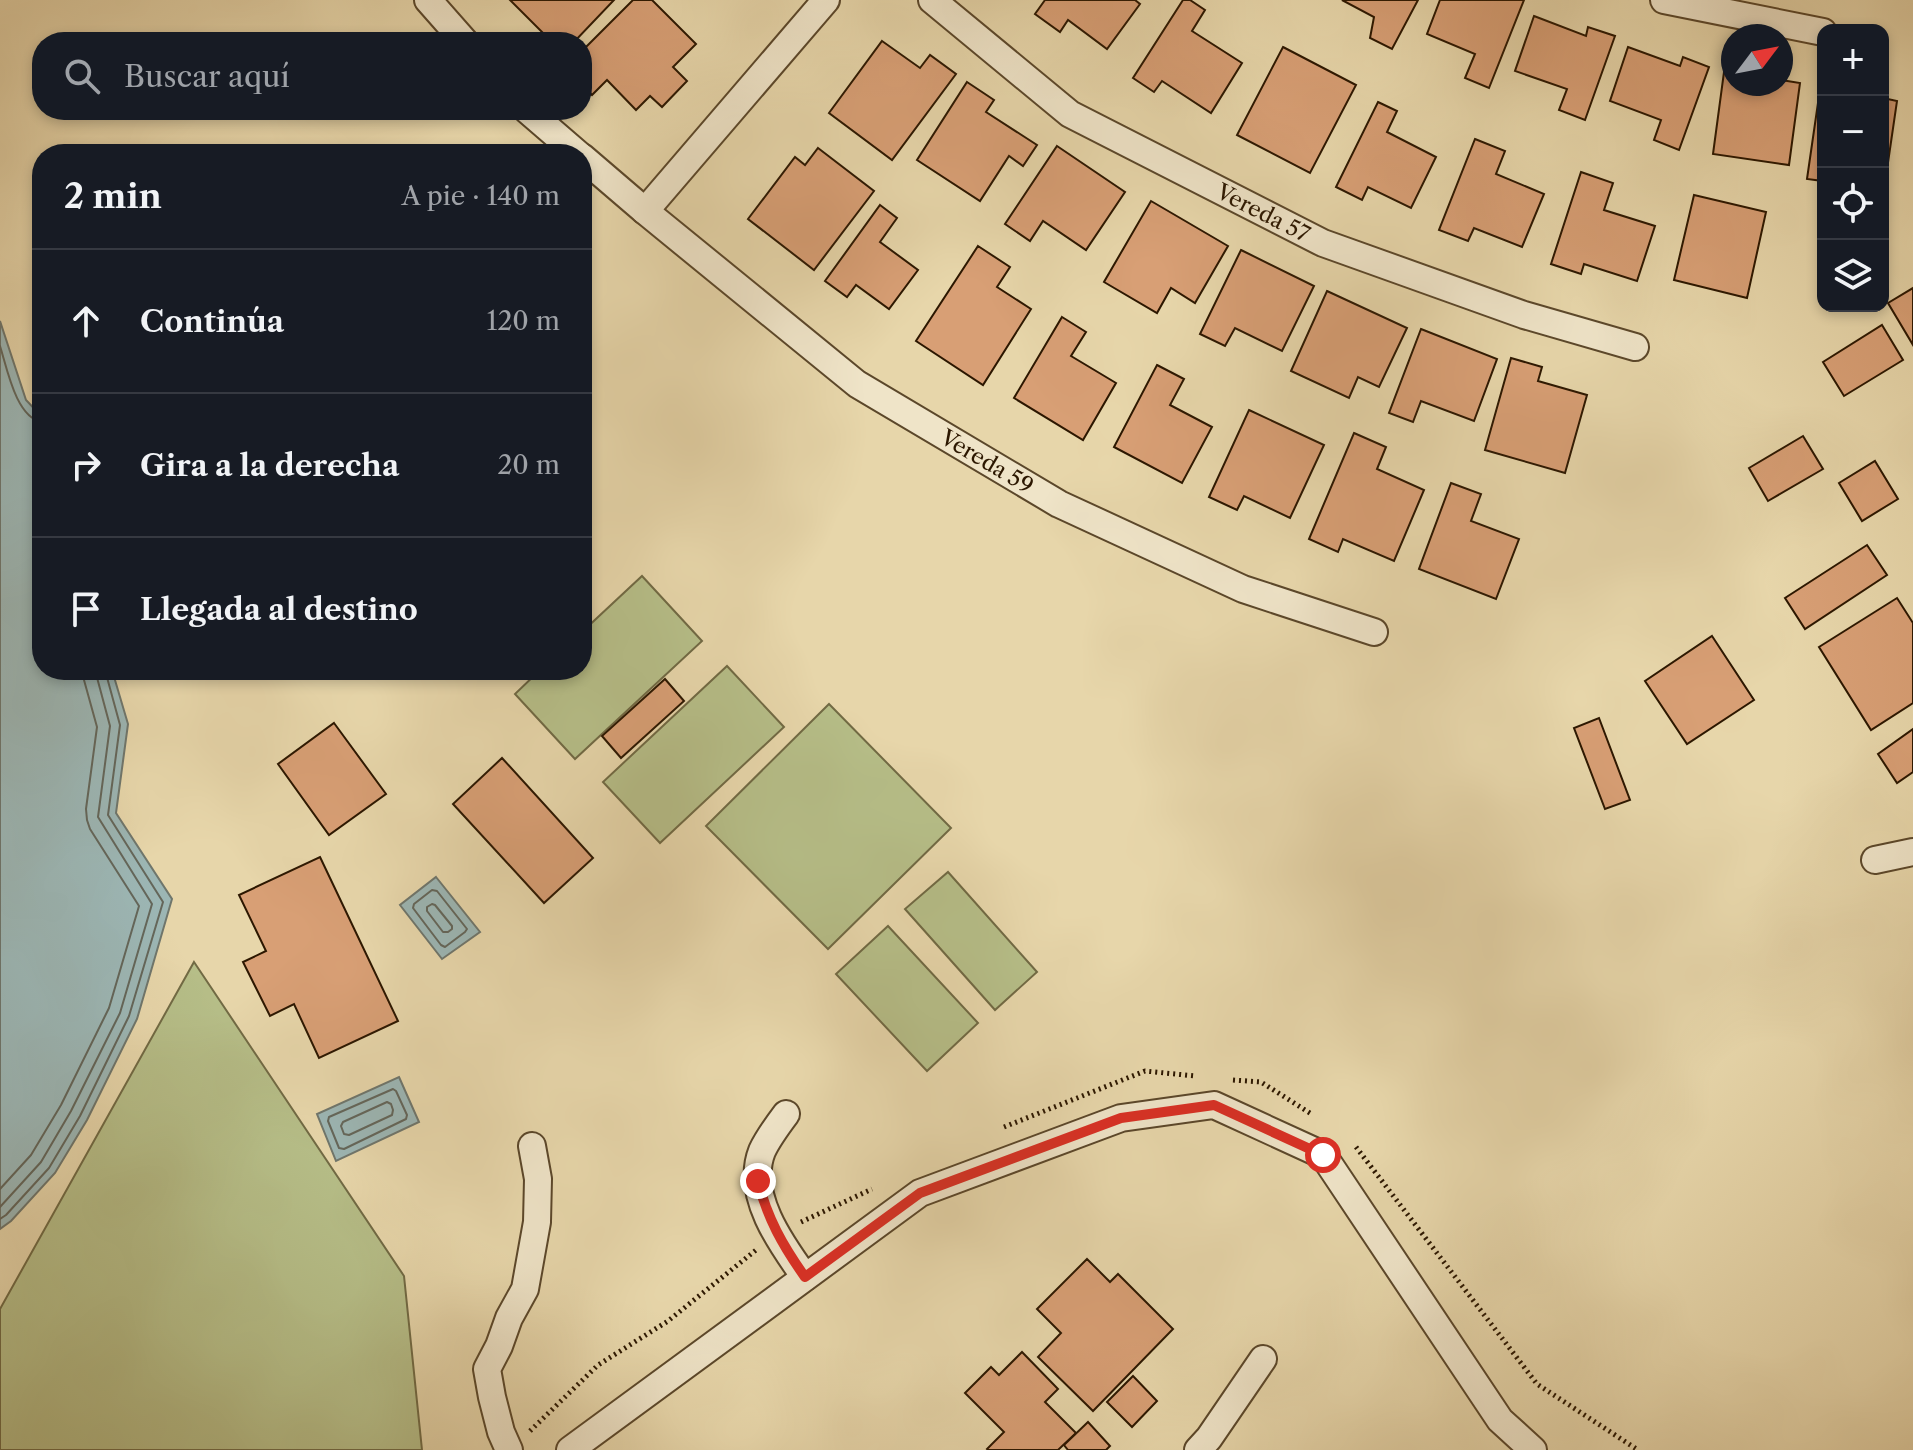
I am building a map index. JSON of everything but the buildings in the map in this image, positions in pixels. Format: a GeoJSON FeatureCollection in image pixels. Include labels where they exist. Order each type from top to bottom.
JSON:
{"type":"FeatureCollection","features":[{"type":"Feature","properties":{"kind":"street"},"geometry":{"type":"LineString","coordinates":[[428,0],[456,32]]}},
{"type":"Feature","properties":{"kind":"street"},"geometry":{"type":"LineString","coordinates":[[645,211],[826,0]]}},
{"type":"Feature","properties":{"kind":"street","name":"Vereda 57"},"geometry":{"type":"LineString","coordinates":[[932,0],[1070,114],[1323,243],[1524,315],[1635,347]]}},
{"type":"Feature","properties":{"kind":"street"},"geometry":{"type":"LineString","coordinates":[[1664,0],[1817,31]]}},
{"type":"Feature","properties":{"kind":"street","name":"Vereda 59"},"geometry":{"type":"LineString","coordinates":[[539,120],[566,144]]}},
{"type":"Feature","properties":{"kind":"street","name":"Vereda 59"},"geometry":{"type":"LineString","coordinates":[[592,166],[857,384],[1059,504],[1243,589],[1374,632]]}},
{"type":"Feature","properties":{"kind":"street"},"geometry":{"type":"LineString","coordinates":[[1875,860],[1913,852]]}},
{"type":"Feature","properties":{"kind":"street"},"geometry":{"type":"LineString","coordinates":[[570,1450],[920,1193],[1121,1118],[1214,1105],[1323,1155],[1500,1420],[1533,1450]]}},
{"type":"Feature","properties":{"kind":"street"},"geometry":{"type":"LineString","coordinates":[[786,1114],[768,1138],[761,1155],[758,1181],[764,1208],[805,1277]]}},
{"type":"Feature","properties":{"kind":"street"},"geometry":{"type":"LineString","coordinates":[[515,1445],[498,1420],[487,1369],[525,1289],[537,1222],[538,1179],[532,1146]]}},
{"type":"Feature","properties":{"kind":"street"},"geometry":{"type":"LineString","coordinates":[[1198,1450],[1263,1359]]}},
{"type":"Feature","properties":{"kind":"path"},"geometry":{"type":"LineString","coordinates":[[515,1445],[598,1365]]}},
{"type":"Feature","properties":{"kind":"path"},"geometry":{"type":"LineString","coordinates":[[1537,1384],[1638,1450]]}},
{"type":"Feature","properties":{"kind":"green space"},"geometry":{"type":"Polygon","coordinates":[[[642,576],[702,641],[575,759],[515,694],[530,680],[592,680],[592,623],[642,576]]]}},
{"type":"Feature","properties":{"kind":"green space"},"geometry":{"type":"Polygon","coordinates":[[[727,666],[784,727],[660,843],[603,782],[727,666]]]}},
{"type":"Feature","properties":{"kind":"green space"},"geometry":{"type":"Polygon","coordinates":[[[829,704],[951,828],[828,949],[706,826],[829,704]]]}},
{"type":"Feature","properties":{"kind":"green space"},"geometry":{"type":"Polygon","coordinates":[[[948,872],[1037,972],[995,1010],[905,909],[948,872]]]}},
{"type":"Feature","properties":{"kind":"green space"},"geometry":{"type":"Polygon","coordinates":[[[888,926],[978,1023],[927,1071],[836,974],[888,926]]]}},
{"type":"Feature","properties":{"kind":"green space"},"geometry":{"type":"Polygon","coordinates":[[[194,962],[404,1276],[422,1450],[0,1450],[0,1309],[194,962]]]}},
{"type":"Feature","properties":{"kind":"water"},"geometry":{"type":"Polygon","coordinates":[[[0,321],[26,400],[32,406],[32,680],[115,680],[128,724],[116,813],[172,899],[137,1019],[87,1120],[55,1173],[0,1229],[0,321]]]}},
{"type":"Feature","properties":{"kind":"water"},"geometry":{"type":"Polygon","coordinates":[[[436,877],[480,932],[442,959],[400,905],[436,877]]]}},
{"type":"Feature","properties":{"kind":"water"},"geometry":{"type":"Polygon","coordinates":[[[399,1077],[419,1122],[336,1161],[317,1114],[399,1077]]]}},
{"type":"Feature","properties":{"kind":"route"},"geometry":{"type":"LineString","coordinates":[[758,1181],[764,1208],[805,1277],[920,1193],[1121,1118],[1214,1105],[1323,1155]]}}]}
